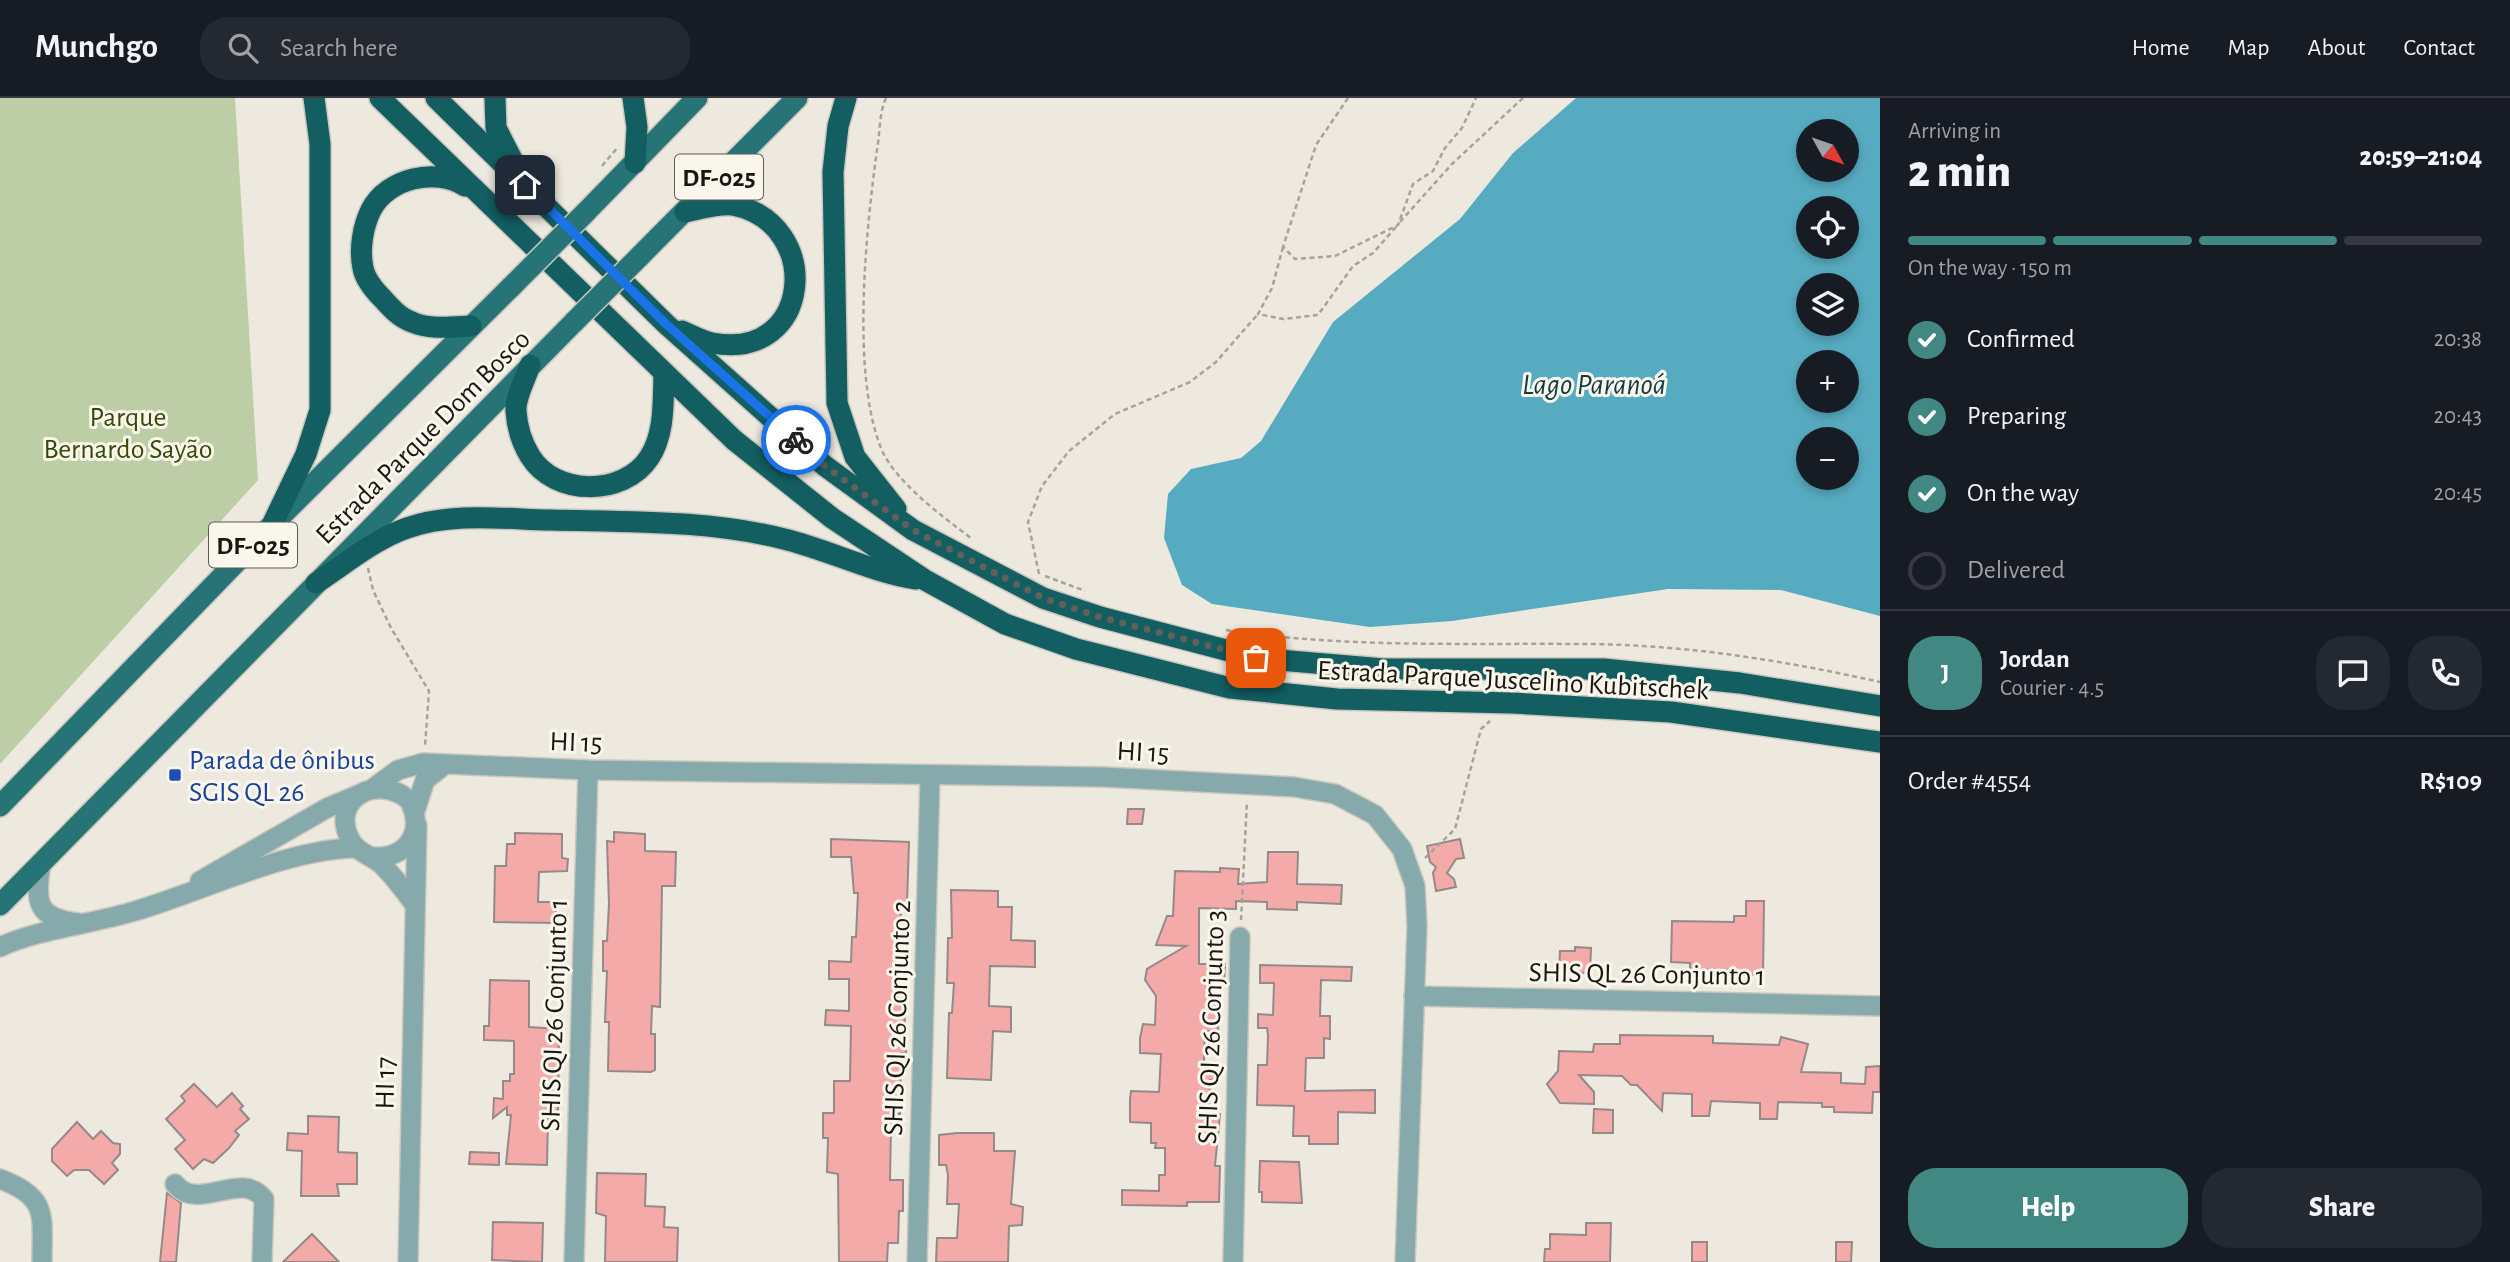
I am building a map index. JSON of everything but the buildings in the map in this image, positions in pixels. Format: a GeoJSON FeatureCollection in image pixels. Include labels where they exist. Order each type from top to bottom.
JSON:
{"type":"FeatureCollection","features":[{"type":"Feature","properties":{"kind":"highway"},"geometry":{"type":"LineString","coordinates":[[272,525],[306,454],[320,410],[320,144],[314,98]]}},
{"type":"Feature","properties":{"kind":"highway","name":"Estrada Parque Juscelino Kubitschek"},"geometry":{"type":"LineString","coordinates":[[380,98],[734,440],[832,518],[925,580],[1005,624],[1167,674],[1230,688],[1337,699],[1512,703],[1671,712],[1880,742]]}},
{"type":"Feature","properties":{"kind":"highway","name":"Estrada Parque Juscelino Kubitschek"},"geometry":{"type":"LineString","coordinates":[[436,98],[666,324],[825,466],[913,530],[1043,598],[1100,617],[1256,658],[1384,669],[1604,669],[1740,683],[1880,706]]}},
{"type":"Feature","properties":{"kind":"highway"},"geometry":{"type":"LineString","coordinates":[[495,98],[496,128],[525,185]]}},
{"type":"Feature","properties":{"kind":"highway"},"geometry":{"type":"LineString","coordinates":[[633,98],[637,127],[635,163]]}},
{"type":"Feature","properties":{"kind":"highway"},"geometry":{"type":"LineString","coordinates":[[846,98],[838,126],[833,172],[837,403],[855,457],[913,530]]}},
{"type":"Feature","properties":{"kind":"highway"},"geometry":{"type":"LineString","coordinates":[[471,326],[433,327],[412,322],[392,310],[363,270],[362,243],[372,208],[395,186],[429,175],[455,180],[490,204]]}},
{"type":"Feature","properties":{"kind":"highway"},"geometry":{"type":"LineString","coordinates":[[666,324],[710,343],[736,345],[766,335],[786,319],[792,301],[795,277],[792,254],[761,214],[731,205],[685,212]]}},
{"type":"Feature","properties":{"kind":"highway"},"geometry":{"type":"LineString","coordinates":[[530,365],[515,407],[519,433],[531,458],[553,478],[582,487],[607,486],[630,478],[649,458],[659,436],[664,374]]}},
{"type":"Feature","properties":{"kind":"highway"},"geometry":{"type":"LineString","coordinates":[[316,583],[363,551],[407,528],[448,519],[639,523],[723,528],[781,538],[830,551],[894,575],[925,580]]}},
{"type":"Feature","properties":{"kind":"main road","name":"Estrada Parque Dom Bosco"},"geometry":{"type":"LineString","coordinates":[[0,806],[272,525],[697,98]]}},
{"type":"Feature","properties":{"kind":"main road","name":"Estrada Parque Dom Bosco"},"geometry":{"type":"LineString","coordinates":[[0,905],[530,365],[797,98]]}},
{"type":"Feature","properties":{"kind":"street","name":"HI 15"},"geometry":{"type":"LineString","coordinates":[[175,898],[292,827],[367,791],[398,771],[423,763],[588,770],[1103,777],[1294,787],[1335,794],[1375,815],[1402,849],[1415,887],[1417,926],[1405,1262]]}},
{"type":"Feature","properties":{"kind":"street"},"geometry":{"type":"LineString","coordinates":[[0,947],[175,898],[314,852],[364,853],[388,858],[402,852],[413,840],[425,780],[444,765]]}},
{"type":"Feature","properties":{"kind":"street","name":"SHIS QI 26 Conjunto 1"},"geometry":{"type":"LineString","coordinates":[[574,1262],[588,770]]}},
{"type":"Feature","properties":{"kind":"street","name":"SHIS QI 26 Conjunto 2"},"geometry":{"type":"LineString","coordinates":[[917,1262],[930,776]]}},
{"type":"Feature","properties":{"kind":"street"},"geometry":{"type":"LineString","coordinates":[[415,905],[393,876],[364,853],[348,835],[345,821],[349,806],[367,791],[400,792],[416,818]]}},
{"type":"Feature","properties":{"kind":"street","name":"HI 17"},"geometry":{"type":"LineString","coordinates":[[408,1262],[416,818]]}},
{"type":"Feature","properties":{"kind":"street"},"geometry":{"type":"LineString","coordinates":[[41,863],[36,894],[41,906],[51,917],[86,924]]}},
{"type":"Feature","properties":{"kind":"street","name":"SHIS QI 26 Conjunto 3"},"geometry":{"type":"LineString","coordinates":[[1233,1262],[1240,937]]}},
{"type":"Feature","properties":{"kind":"street","name":"SHIS QL 26 Conjunto 1"},"geometry":{"type":"LineString","coordinates":[[1413,996],[1880,1006]]}},
{"type":"Feature","properties":{"kind":"street"},"geometry":{"type":"LineString","coordinates":[[0,1178],[26,1190],[42,1210],[42,1262]]}},
{"type":"Feature","properties":{"kind":"street"},"geometry":{"type":"LineString","coordinates":[[175,1184],[181,1192],[192,1195],[247,1187],[258,1191],[264,1199],[262,1262]]}},
{"type":"Feature","properties":{"kind":"path"},"geometry":{"type":"LineString","coordinates":[[886,98],[869,211],[865,306],[866,388],[881,449],[921,500],[977,542]]}},
{"type":"Feature","properties":{"kind":"path"},"geometry":{"type":"LineString","coordinates":[[1039,574],[1028,522],[1042,486],[1069,451],[1115,414],[1190,382],[1216,362],[1258,314],[1272,288],[1315,145],[1348,98]]}},
{"type":"Feature","properties":{"kind":"path"},"geometry":{"type":"LineString","coordinates":[[1283,247],[1295,259],[1335,256],[1398,225],[1413,184],[1433,171],[1445,148],[1462,128],[1476,98]]}},
{"type":"Feature","properties":{"kind":"path"},"geometry":{"type":"LineString","coordinates":[[1258,314],[1283,319],[1318,315],[1353,265],[1373,253],[1452,164],[1523,98]]}},
{"type":"Feature","properties":{"kind":"path"},"geometry":{"type":"LineString","coordinates":[[363,551],[373,590],[429,691],[423,763]]}},
{"type":"Feature","properties":{"kind":"path"},"geometry":{"type":"LineString","coordinates":[[1028,570],[1086,591]]}},
{"type":"Feature","properties":{"kind":"path"},"geometry":{"type":"LineString","coordinates":[[1225,629],[1294,640],[1401,645],[1581,644],[1664,647],[1819,668],[1880,682]]}},
{"type":"Feature","properties":{"kind":"path"},"geometry":{"type":"LineString","coordinates":[[1402,849],[1422,861],[1455,830],[1480,729],[1512,703]]}},
{"type":"Feature","properties":{"kind":"path","name":"SHIS QI 26 Conjunto 3"},"geometry":{"type":"LineString","coordinates":[[1240,937],[1247,794]]}},
{"type":"Feature","properties":{"kind":"green space","name":"Parque Bernardo Sayão"},"geometry":{"type":"Polygon","coordinates":[[[0,98],[235,98],[258,480],[0,764],[0,98]]]}},
{"type":"Feature","properties":{"kind":"water","name":"Lago Paranoá"},"geometry":{"type":"Polygon","coordinates":[[[1576,98],[1880,98],[1880,616],[1781,590],[1668,589],[1452,621],[1370,627],[1212,604],[1182,585],[1164,538],[1168,494],[1191,469],[1241,458],[1261,441],[1333,322],[1460,219],[1513,153],[1576,98]]]}},
{"type":"Feature","properties":{"kind":"way so far"},"geometry":{"type":"LineString","coordinates":[[796,440],[825,466],[913,530],[1043,598],[1100,617],[1256,658]]}},
{"type":"Feature","properties":{"kind":"place","name":"Parada de ônibus SGIS QL 26"},"geometry":{"type":"Point","coordinates":[175,775]}},
{"type":"Feature","properties":{"kind":"route"},"geometry":{"type":"LineString","coordinates":[[525,185],[666,324],[796,440]]}}]}
